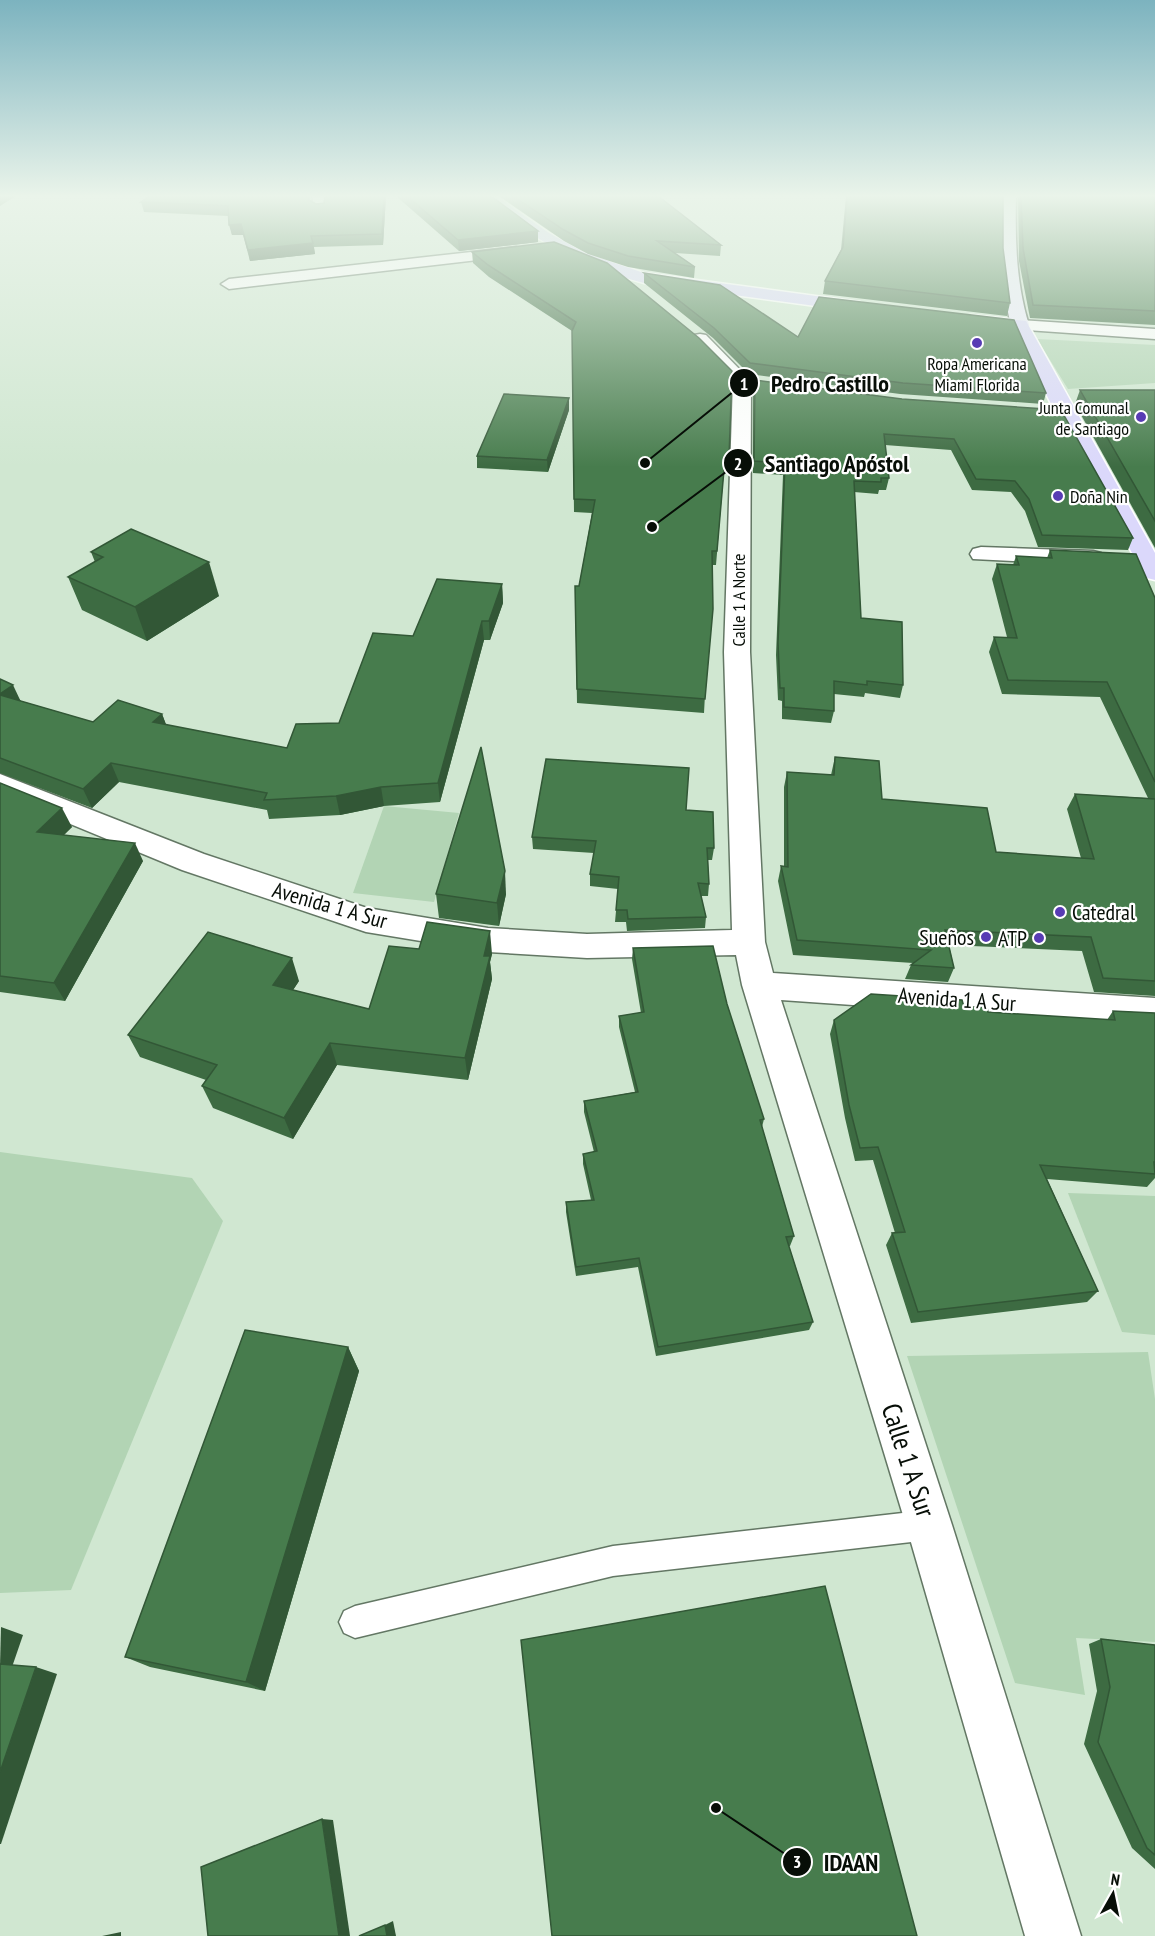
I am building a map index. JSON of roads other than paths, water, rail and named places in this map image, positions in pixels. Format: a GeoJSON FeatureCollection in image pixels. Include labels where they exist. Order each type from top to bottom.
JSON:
{"type":"FeatureCollection","features":[{"type":"Feature","properties":{"kind":"main road"},"geometry":{"type":"LineString","coordinates":[[702,286],[875,309]]}},
{"type":"Feature","properties":{"kind":"main road"},"geometry":{"type":"LineString","coordinates":[[1011,286],[1020,325],[1066,414],[1152,566]]}},
{"type":"Feature","properties":{"kind":"main road"},"geometry":{"type":"LineString","coordinates":[[663,296],[679,290],[720,289]]}},
{"type":"Feature","properties":{"kind":"main road"},"geometry":{"type":"LineString","coordinates":[[954,318],[1020,325]]}},
{"type":"Feature","properties":{"kind":"street"},"geometry":{"type":"LineString","coordinates":[[634,286],[641,292]]}},
{"type":"Feature","properties":{"kind":"street","name":"Calle 1 A Norte"},"geometry":{"type":"LineString","coordinates":[[679,323],[753,383],[737,652],[749,942],[759,985]]}},
{"type":"Feature","properties":{"kind":"street"},"geometry":{"type":"LineString","coordinates":[[1020,325],[1155,334]]}},
{"type":"Feature","properties":{"kind":"street"},"geometry":{"type":"LineString","coordinates":[[1042,413],[1066,414]]}},
{"type":"Feature","properties":{"kind":"street"},"geometry":{"type":"LineString","coordinates":[[981,554],[1118,559],[1152,566]]}},
{"type":"Feature","properties":{"kind":"street","name":"Avenida 1 A Sur"},"geometry":{"type":"LineString","coordinates":[[0,784],[193,862],[366,920],[488,940],[587,946],[749,942]]}},
{"type":"Feature","properties":{"kind":"street","name":"Avenida 1 A Sur"},"geometry":{"type":"LineString","coordinates":[[759,985],[1155,1012]]}},
{"type":"Feature","properties":{"kind":"street","name":"Calle 1 A Sur"},"geometry":{"type":"LineString","coordinates":[[759,985],[929,1525],[1053,1936]]}},
{"type":"Feature","properties":{"kind":"lane"},"geometry":{"type":"LineString","coordinates":[[355,1622],[613,1561],[929,1525]]}},
{"type":"Feature","properties":{"kind":"place","name":"Ropa Americana Miami Florida"},"geometry":{"type":"Point","coordinates":[977,343]}},
{"type":"Feature","properties":{"kind":"place","name":"Junta Comunal de Santiago"},"geometry":{"type":"Point","coordinates":[1141,417]}},
{"type":"Feature","properties":{"kind":"place","name":"Pedro Castillo"},"geometry":{"type":"Point","coordinates":[645,463]}},
{"type":"Feature","properties":{"kind":"place","name":"Doña Nin"},"geometry":{"type":"Point","coordinates":[1058,496]}},
{"type":"Feature","properties":{"kind":"place","name":"Santiago Apóstol"},"geometry":{"type":"Point","coordinates":[652,527]}},
{"type":"Feature","properties":{"kind":"place","name":"Catedral"},"geometry":{"type":"Point","coordinates":[1060,912]}},
{"type":"Feature","properties":{"kind":"place","name":"Sueños"},"geometry":{"type":"Point","coordinates":[986,937]}},
{"type":"Feature","properties":{"kind":"place","name":"ATP"},"geometry":{"type":"Point","coordinates":[1039,938]}},
{"type":"Feature","properties":{"kind":"place","name":"IDAAN"},"geometry":{"type":"Point","coordinates":[716,1808]}}]}
